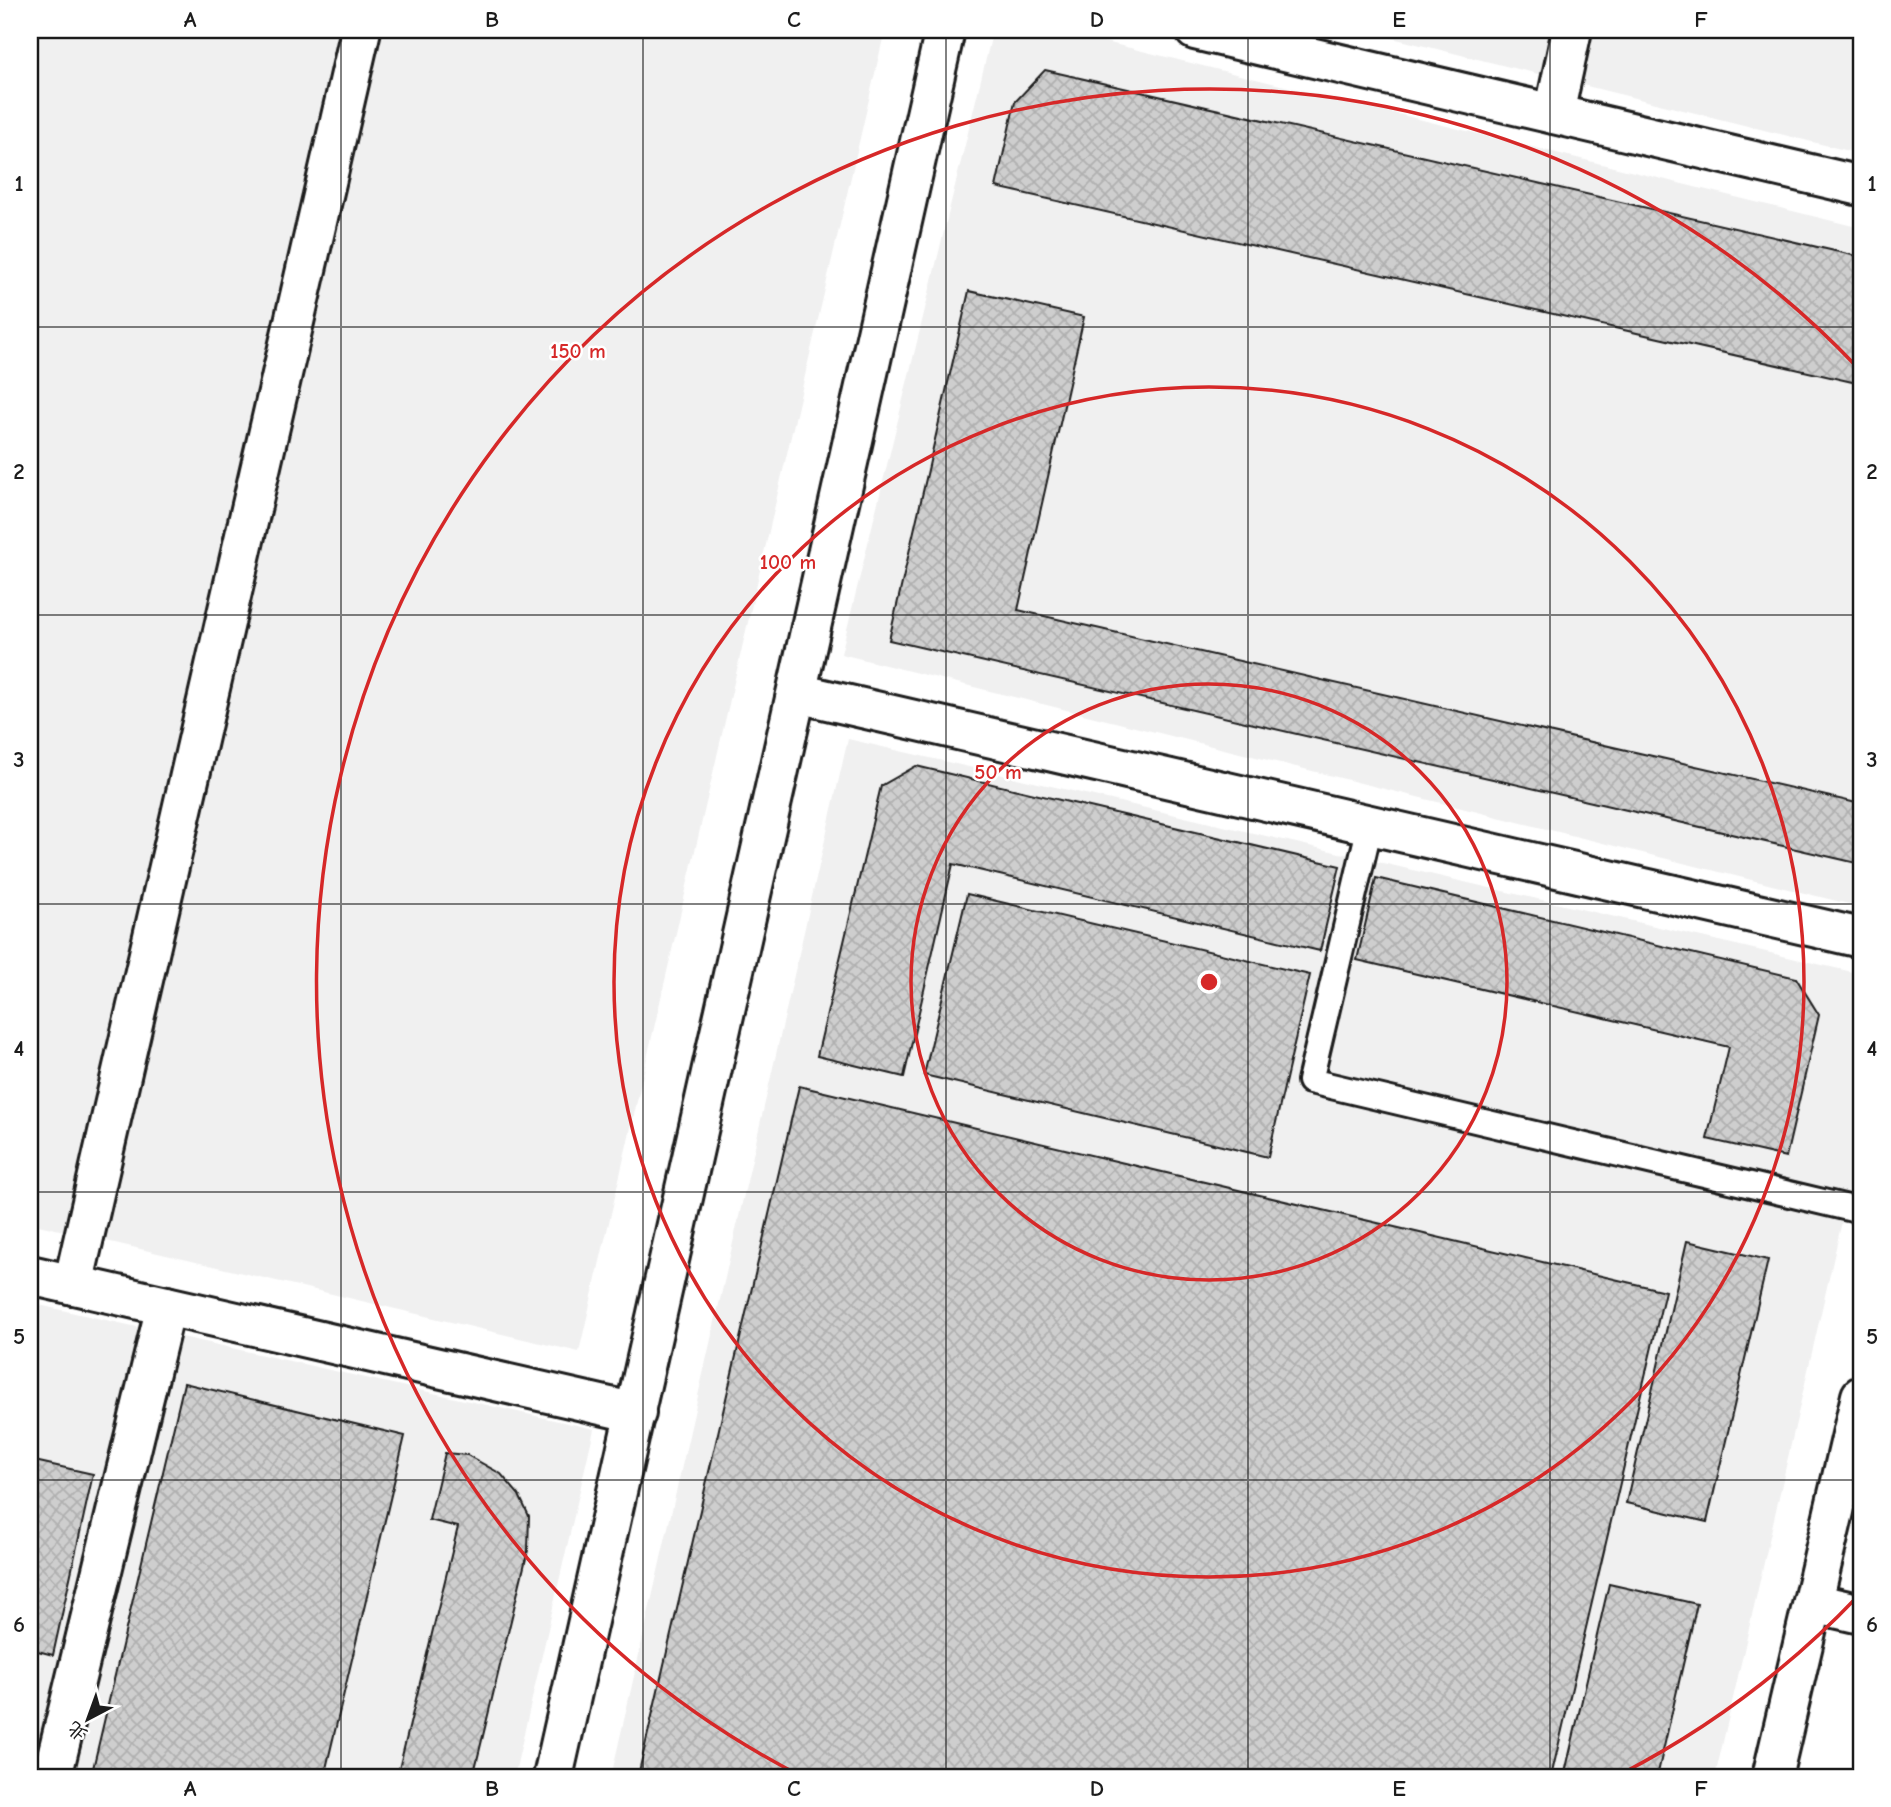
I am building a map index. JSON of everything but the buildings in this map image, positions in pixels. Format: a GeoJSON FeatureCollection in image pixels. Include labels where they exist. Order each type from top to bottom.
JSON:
{"type":"FeatureCollection","features":[{"type":"Feature","properties":{"kind":"street"},"geometry":{"type":"LineString","coordinates":[[73,1285],[361,30]]}},
{"type":"Feature","properties":{"kind":"street"},"geometry":{"type":"LineString","coordinates":[[554,1777],[945,30]]}},
{"type":"Feature","properties":{"kind":"street"},"geometry":{"type":"LineString","coordinates":[[1195,30],[1861,186]]}},
{"type":"Feature","properties":{"kind":"street"},"geometry":{"type":"LineString","coordinates":[[1554,114],[1572,30]]}},
{"type":"Feature","properties":{"kind":"street"},"geometry":{"type":"LineString","coordinates":[[797,693],[1861,938]]}},
{"type":"Feature","properties":{"kind":"street"},"geometry":{"type":"LineString","coordinates":[[30,1275],[636,1413]]}},
{"type":"Feature","properties":{"kind":"street"},"geometry":{"type":"LineString","coordinates":[[52,1777],[166,1306]]}},
{"type":"Feature","properties":{"kind":"street"},"geometry":{"type":"LineString","coordinates":[[1772,1777],[1861,1396]]}},
{"type":"Feature","properties":{"kind":"street"},"geometry":{"type":"LineString","coordinates":[[1813,1603],[1861,1614]]}},
{"type":"Feature","properties":{"kind":"lane"},"geometry":{"type":"LineString","coordinates":[[1370,825],[1310,1081],[1861,1211]]}},
{"type":"Feature","properties":{"kind":"shaded area"},"geometry":{"type":"Polygon","coordinates":[[[30,30],[885,30],[579,1352],[30,1223],[30,30]]]}},
{"type":"Feature","properties":{"kind":"shaded area"},"geometry":{"type":"Polygon","coordinates":[[[993,30],[1057,30],[1861,228],[1861,907],[841,654],[993,30]]]}},
{"type":"Feature","properties":{"kind":"shaded area"},"geometry":{"type":"Polygon","coordinates":[[[1360,30],[1861,30],[1861,154],[1360,30]]]}},
{"type":"Feature","properties":{"kind":"shaded area"},"geometry":{"type":"Polygon","coordinates":[[[848,739],[1861,974],[1861,1138],[1715,1777],[611,1777],[848,739]]]}},
{"type":"Feature","properties":{"kind":"shaded area"},"geometry":{"type":"Polygon","coordinates":[[[30,1303],[594,1429],[514,1777],[30,1777],[30,1303]]]}}]}
